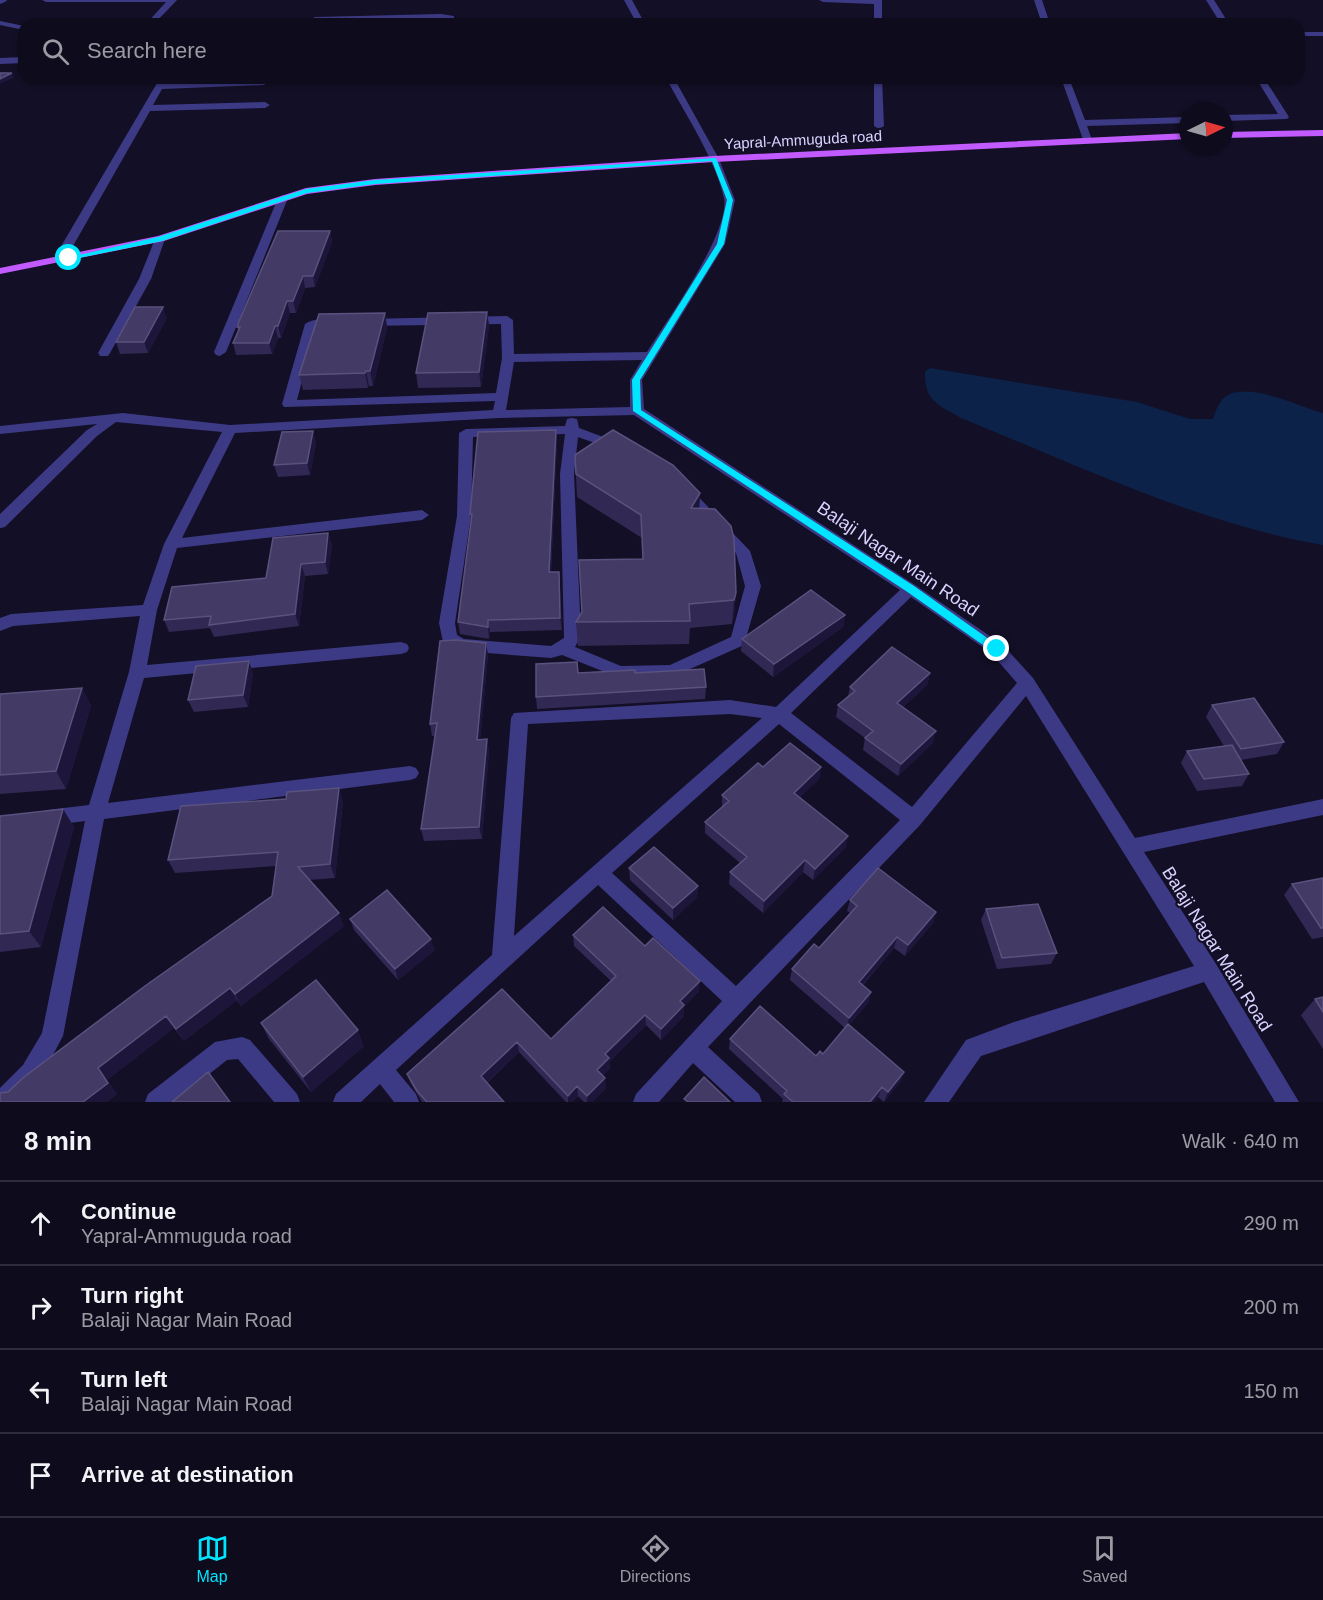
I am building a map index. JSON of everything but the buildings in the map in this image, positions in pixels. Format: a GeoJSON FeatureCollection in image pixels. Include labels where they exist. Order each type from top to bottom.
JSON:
{"type":"FeatureCollection","features":[{"type":"Feature","properties":{"kind":"main road"},"geometry":{"type":"LineString","coordinates":[[1233,135],[1323,133]]}},
{"type":"Feature","properties":{"kind":"main road","name":"Yapral-Ammuguda road"},"geometry":{"type":"LineString","coordinates":[[0,271],[160,239],[306,191],[375,182],[714,159],[1179,136]]}},
{"type":"Feature","properties":{"kind":"street"},"geometry":{"type":"LineString","coordinates":[[46,0],[173,0]]}},
{"type":"Feature","properties":{"kind":"street"},"geometry":{"type":"LineString","coordinates":[[156,18],[173,0]]}},
{"type":"Feature","properties":{"kind":"street"},"geometry":{"type":"LineString","coordinates":[[627,0],[637,18]]}},
{"type":"Feature","properties":{"kind":"street"},"geometry":{"type":"LineString","coordinates":[[823,0],[878,1],[878,18]]}},
{"type":"Feature","properties":{"kind":"street"},"geometry":{"type":"LineString","coordinates":[[1038,0],[1044,18]]}},
{"type":"Feature","properties":{"kind":"street"},"geometry":{"type":"LineString","coordinates":[[1210,0],[1221,18]]}},
{"type":"Feature","properties":{"kind":"street"},"geometry":{"type":"LineString","coordinates":[[357,18],[441,16],[451,18]]}},
{"type":"Feature","properties":{"kind":"street"},"geometry":{"type":"LineString","coordinates":[[0,23],[18,27]]}},
{"type":"Feature","properties":{"kind":"street"},"geometry":{"type":"LineString","coordinates":[[1305,34],[1323,34]]}},
{"type":"Feature","properties":{"kind":"street"},"geometry":{"type":"LineString","coordinates":[[0,61],[18,60]]}},
{"type":"Feature","properties":{"kind":"street"},"geometry":{"type":"LineString","coordinates":[[59,260],[161,84]]}},
{"type":"Feature","properties":{"kind":"street"},"geometry":{"type":"LineString","coordinates":[[0,430],[123,417],[230,429],[499,414],[637,411],[636,380],[720,244],[730,200],[714,159],[673,84]]}},
{"type":"Feature","properties":{"kind":"street"},"geometry":{"type":"LineString","coordinates":[[878,84],[879,126]]}},
{"type":"Feature","properties":{"kind":"street"},"geometry":{"type":"LineString","coordinates":[[1067,84],[1086,140]]}},
{"type":"Feature","properties":{"kind":"street"},"geometry":{"type":"LineString","coordinates":[[1233,118],[1284,117],[1264,84]]}},
{"type":"Feature","properties":{"kind":"street"},"geometry":{"type":"LineString","coordinates":[[146,108],[265,105]]}},
{"type":"Feature","properties":{"kind":"street"},"geometry":{"type":"LineString","coordinates":[[1082,123],[1179,120]]}},
{"type":"Feature","properties":{"kind":"street"},"geometry":{"type":"LineString","coordinates":[[220,352],[283,198]]}},
{"type":"Feature","properties":{"kind":"street"},"geometry":{"type":"LineString","coordinates":[[104,353],[145,279],[160,239]]}},
{"type":"Feature","properties":{"kind":"street"},"geometry":{"type":"LineString","coordinates":[[499,414],[502,397],[508,358],[507,320],[311,324],[289,404],[502,397]]}},
{"type":"Feature","properties":{"kind":"street"},"geometry":{"type":"LineString","coordinates":[[508,358],[650,356]]}},
{"type":"Feature","properties":{"kind":"street","name":"Balaji Nagar Main Road"},"geometry":{"type":"LineString","coordinates":[[637,411],[910,589],[997,649],[1027,683],[1209,970],[1288,1102]]}},
{"type":"Feature","properties":{"kind":"street"},"geometry":{"type":"LineString","coordinates":[[572,413],[572,430],[567,474],[573,636],[570,644],[563,649],[551,652],[461,645],[449,638],[447,623],[464,516],[466,433],[572,430],[629,454]]}},
{"type":"Feature","properties":{"kind":"street"},"geometry":{"type":"LineString","coordinates":[[0,523],[92,433],[112,419]]}},
{"type":"Feature","properties":{"kind":"street"},"geometry":{"type":"LineString","coordinates":[[1,1102],[30,1073],[52,1036],[96,813],[137,672],[149,610],[171,544],[230,429]]}},
{"type":"Feature","properties":{"kind":"street"},"geometry":{"type":"LineString","coordinates":[[563,649],[620,672],[672,671],[738,641],[753,586],[743,551],[679,484],[669,478]]}},
{"type":"Feature","properties":{"kind":"street"},"geometry":{"type":"LineString","coordinates":[[171,544],[422,515]]}},
{"type":"Feature","properties":{"kind":"street"},"geometry":{"type":"LineString","coordinates":[[344,1102],[597,873],[779,714],[910,589]]}},
{"type":"Feature","properties":{"kind":"street"},"geometry":{"type":"LineString","coordinates":[[0,625],[11,620],[149,610]]}},
{"type":"Feature","properties":{"kind":"street"},"geometry":{"type":"LineString","coordinates":[[137,672],[401,648]]}},
{"type":"Feature","properties":{"kind":"street"},"geometry":{"type":"LineString","coordinates":[[644,1102],[736,1000],[914,819],[1027,683]]}},
{"type":"Feature","properties":{"kind":"street"},"geometry":{"type":"LineString","coordinates":[[502,958],[520,718],[730,707],[779,714],[914,819]]}},
{"type":"Feature","properties":{"kind":"street"},"geometry":{"type":"LineString","coordinates":[[32,819],[410,773]]}},
{"type":"Feature","properties":{"kind":"street"},"geometry":{"type":"LineString","coordinates":[[1130,847],[1322,808]]}},
{"type":"Feature","properties":{"kind":"street"},"geometry":{"type":"LineString","coordinates":[[597,873],[736,1000]]}},
{"type":"Feature","properties":{"kind":"street"},"geometry":{"type":"LineString","coordinates":[[935,1102],[974,1048],[1209,970]]}},
{"type":"Feature","properties":{"kind":"street"},"geometry":{"type":"LineString","coordinates":[[156,1102],[223,1050],[242,1048],[289,1102]]}},
{"type":"Feature","properties":{"kind":"street"},"geometry":{"type":"LineString","coordinates":[[694,1049],[751,1102]]}},
{"type":"Feature","properties":{"kind":"street"},"geometry":{"type":"LineString","coordinates":[[382,1070],[408,1102]]}},
{"type":"Feature","properties":{"kind":"water"},"geometry":{"type":"Polygon","coordinates":[[[930,368],[1137,402],[1190,419],[1213,419],[1222,400],[1238,392],[1262,394],[1323,413],[1323,545],[1230,523],[1184,508],[961,418],[939,405],[930,395],[925,381],[925,371],[930,368]]]}},
{"type":"Feature","properties":{"kind":"route"},"geometry":{"type":"LineString","coordinates":[[69,258],[160,239],[306,191],[375,182],[714,159],[730,200],[720,244],[636,380],[637,411],[910,589],[997,649]]}}]}
